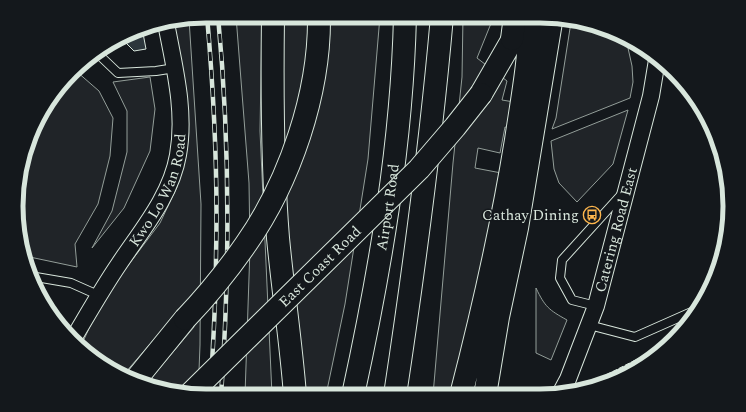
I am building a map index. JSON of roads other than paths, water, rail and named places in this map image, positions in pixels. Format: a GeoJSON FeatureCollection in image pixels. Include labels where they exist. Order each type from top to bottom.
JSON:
{"type":"FeatureCollection","features":[{"type":"Feature","properties":{"kind":"main road"},"geometry":{"type":"LineString","coordinates":[[273,23],[272,105],[278,238],[294,389]]}},
{"type":"Feature","properties":{"kind":"main road"},"geometry":{"type":"LineString","coordinates":[[138,376],[202,300],[246,244],[268,207],[280,183],[300,134],[311,92],[318,48],[319,23]]}},
{"type":"Feature","properties":{"kind":"main road","name":"Airport Road"},"geometry":{"type":"LineString","coordinates":[[354,389],[383,237],[396,141],[404,23]]}},
{"type":"Feature","properties":{"kind":"main road"},"geometry":{"type":"LineString","coordinates":[[397,389],[414,268],[437,83],[441,23]]}},
{"type":"Feature","properties":{"kind":"main road"},"geometry":{"type":"LineString","coordinates":[[512,39],[515,23]]}},
{"type":"Feature","properties":{"kind":"main road","name":"East Coast Road"},"geometry":{"type":"LineString","coordinates":[[195,389],[419,169],[455,128],[481,94],[522,23]]}},
{"type":"Feature","properties":{"kind":"main road"},"geometry":{"type":"LineString","coordinates":[[462,389],[505,205],[529,47],[530,23]]}},
{"type":"Feature","properties":{"kind":"main road"},"geometry":{"type":"LineString","coordinates":[[486,389],[498,317],[517,228],[551,23]]}},
{"type":"Feature","properties":{"kind":"street","name":"Kwo Lo Wan Road"},"geometry":{"type":"LineString","coordinates":[[76,334],[98,295],[160,202],[174,172],[178,155],[181,121],[175,68],[167,28]]}},
{"type":"Feature","properties":{"kind":"street","name":"Catering Road East"},"geometry":{"type":"LineString","coordinates":[[564,387],[596,306],[651,96],[656,65]]}},
{"type":"Feature","properties":{"kind":"lane"},"geometry":{"type":"LineString","coordinates":[[101,57],[118,73],[156,71],[175,68]]}},
{"type":"Feature","properties":{"kind":"lane"},"geometry":{"type":"LineString","coordinates":[[596,306],[572,300],[560,278],[562,260],[626,190]]}},
{"type":"Feature","properties":{"kind":"lane"},"geometry":{"type":"LineString","coordinates":[[38,277],[71,283],[98,295]]}},
{"type":"Feature","properties":{"kind":"lane"},"geometry":{"type":"LineString","coordinates":[[589,325],[635,337],[688,314]]}},
{"type":"Feature","properties":{"kind":"railway"},"geometry":{"type":"LineString","coordinates":[[208,23],[212,76],[216,166],[215,291],[210,389]]}},
{"type":"Feature","properties":{"kind":"railway"},"geometry":{"type":"LineString","coordinates":[[219,23],[227,158],[226,301],[221,389]]}},
{"type":"Feature","properties":{"kind":"place","name":"Cathay Dining"},"geometry":{"type":"Point","coordinates":[592,215]}}]}
